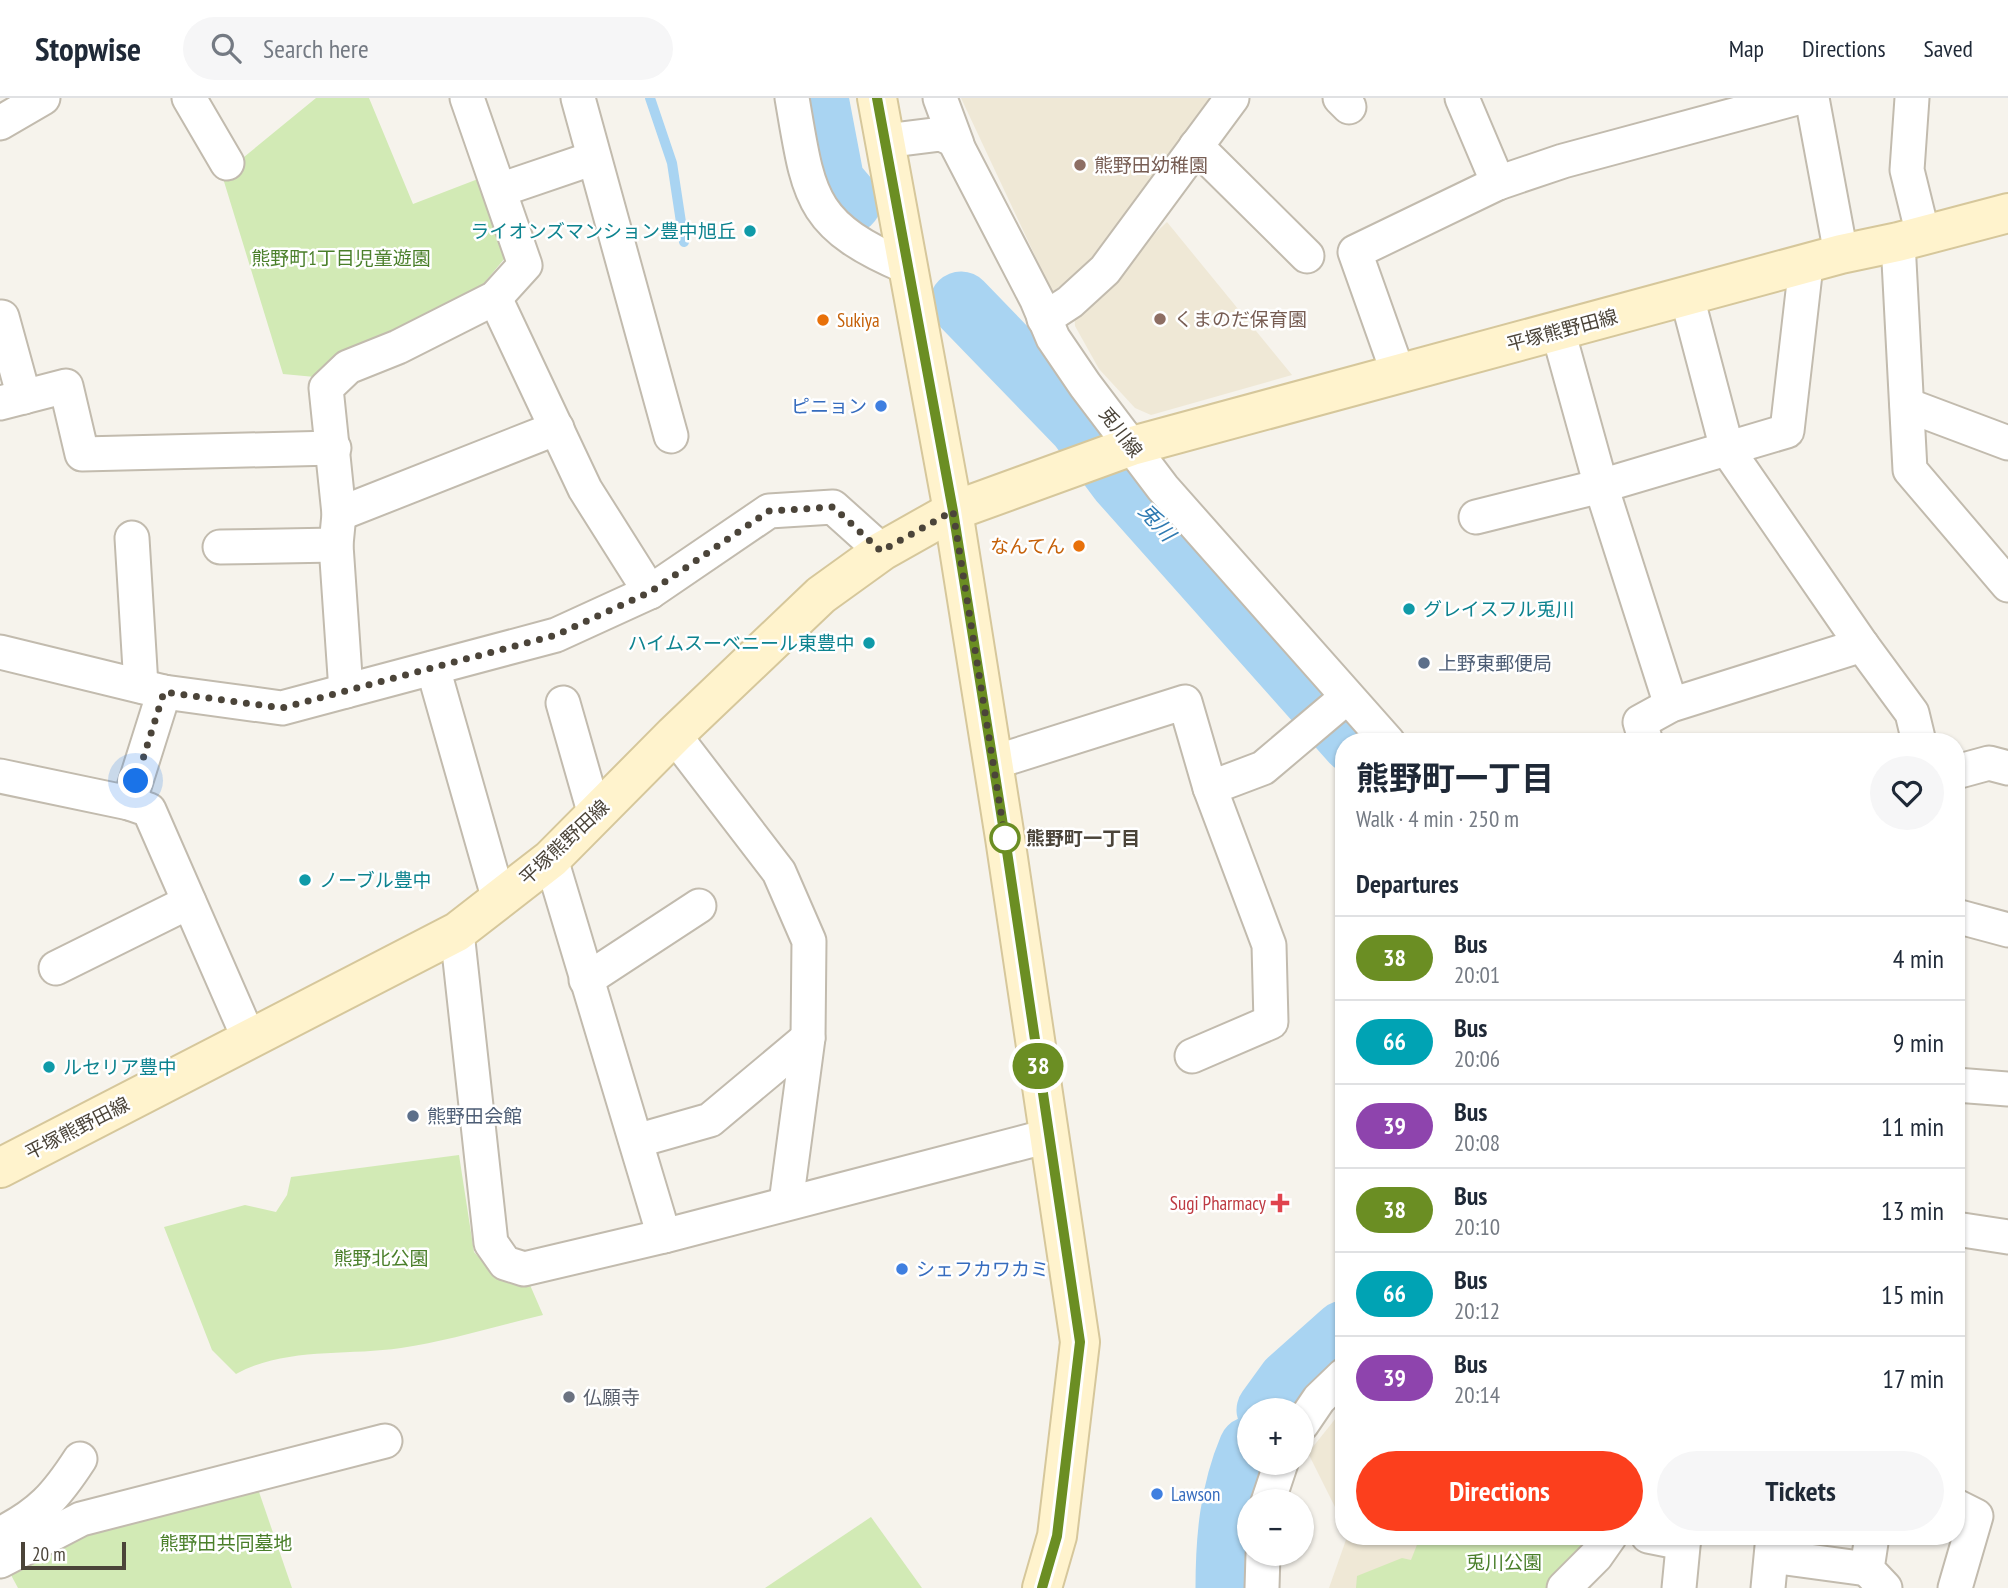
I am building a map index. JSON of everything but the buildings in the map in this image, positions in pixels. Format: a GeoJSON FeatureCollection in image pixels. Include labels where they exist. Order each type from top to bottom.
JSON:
{"type":"FeatureCollection","features":[{"type":"Feature","properties":{"kind":"street"},"geometry":{"type":"LineString","coordinates":[[0,123],[43,98]]}},
{"type":"Feature","properties":{"kind":"street"},"geometry":{"type":"LineString","coordinates":[[346,691],[334,448],[326,388],[348,367],[398,347],[495,298],[525,265],[467,98]]}},
{"type":"Feature","properties":{"kind":"street"},"geometry":{"type":"LineString","coordinates":[[578,98],[671,436]]}},
{"type":"Feature","properties":{"kind":"street"},"geometry":{"type":"LineString","coordinates":[[792,98],[804,169],[823,213],[861,245],[907,267]]}},
{"type":"Feature","properties":{"kind":"street"},"geometry":{"type":"LineString","coordinates":[[877,98],[953,511],[1080,1342],[1057,1536],[1042,1588]]}},
{"type":"Feature","properties":{"kind":"street","name":"兎川線"},"geometry":{"type":"LineString","coordinates":[[940,98],[957,144],[1053,338],[1085,385],[1112,453],[1163,488],[1333,709],[1373,733]]}},
{"type":"Feature","properties":{"kind":"street"},"geometry":{"type":"LineString","coordinates":[[1044,319],[1070,302],[1105,270],[1231,98]]}},
{"type":"Feature","properties":{"kind":"street"},"geometry":{"type":"LineString","coordinates":[[1462,98],[1499,183]]}},
{"type":"Feature","properties":{"kind":"street"},"geometry":{"type":"LineString","coordinates":[[1398,373],[1355,252],[1499,183],[1563,161],[1797,98]]}},
{"type":"Feature","properties":{"kind":"street"},"geometry":{"type":"LineString","coordinates":[[1476,517],[1601,486],[1787,431],[1823,260],[1812,98]]}},
{"type":"Feature","properties":{"kind":"street"},"geometry":{"type":"LineString","coordinates":[[1912,98],[1907,170],[1910,239],[1907,405],[1910,470],[2008,585]]}},
{"type":"Feature","properties":{"kind":"street"},"geometry":{"type":"LineString","coordinates":[[195,101],[227,163]]}},
{"type":"Feature","properties":{"kind":"street"},"geometry":{"type":"LineString","coordinates":[[885,141],[941,134],[950,136],[957,144]]}},
{"type":"Feature","properties":{"kind":"street"},"geometry":{"type":"LineString","coordinates":[[1196,146],[1307,256]]}},
{"type":"Feature","properties":{"kind":"street"},"geometry":{"type":"LineString","coordinates":[[500,190],[594,158]]}},
{"type":"Feature","properties":{"kind":"street","name":"平塚熊野田線"},"geometry":{"type":"LineString","coordinates":[[0,1168],[457,932],[551,859],[674,735],[821,595],[881,551],[953,511],[1112,453],[1398,373],[1823,260],[2008,214]]}},
{"type":"Feature","properties":{"kind":"street"},"geometry":{"type":"LineString","coordinates":[[1687,297],[1727,449],[1912,713],[1917,733]]}},
{"type":"Feature","properties":{"kind":"street"},"geometry":{"type":"LineString","coordinates":[[495,298],[585,489],[650,592]]}},
{"type":"Feature","properties":{"kind":"street"},"geometry":{"type":"LineString","coordinates":[[2,317],[12,400],[66,386],[82,454],[334,448]]}},
{"type":"Feature","properties":{"kind":"street"},"geometry":{"type":"LineString","coordinates":[[1558,331],[1601,486],[1671,705]]}},
{"type":"Feature","properties":{"kind":"street"},"geometry":{"type":"LineString","coordinates":[[1907,405],[2008,443]]}},
{"type":"Feature","properties":{"kind":"street"},"geometry":{"type":"LineString","coordinates":[[219,547],[338,530],[557,429]]}},
{"type":"Feature","properties":{"kind":"street"},"geometry":{"type":"LineString","coordinates":[[0,652],[153,689],[282,708],[556,635],[650,592],[769,511],[833,507],[881,551]]}},
{"type":"Feature","properties":{"kind":"street"},"geometry":{"type":"LineString","coordinates":[[129,803],[153,689],[132,538]]}},
{"type":"Feature","properties":{"kind":"street"},"geometry":{"type":"LineString","coordinates":[[1643,733],[1640,722],[1671,705],[1862,645]]}},
{"type":"Feature","properties":{"kind":"street"},"geometry":{"type":"LineString","coordinates":[[433,668],[499,900]]}},
{"type":"Feature","properties":{"kind":"street"},"geometry":{"type":"LineString","coordinates":[[992,763],[1185,702],[1210,788],[1269,945],[1271,1022],[1192,1056]]}},
{"type":"Feature","properties":{"kind":"street"},"geometry":{"type":"LineString","coordinates":[[563,703],[595,815]]}},
{"type":"Feature","properties":{"kind":"street"},"geometry":{"type":"LineString","coordinates":[[1210,788],[1263,768],[1333,709]]}},
{"type":"Feature","properties":{"kind":"street"},"geometry":{"type":"LineString","coordinates":[[674,735],[779,872],[809,940],[808,1038],[786,1203]]}},
{"type":"Feature","properties":{"kind":"street"},"geometry":{"type":"LineString","coordinates":[[1965,770],[1989,763],[2008,768]]}},
{"type":"Feature","properties":{"kind":"street"},"geometry":{"type":"LineString","coordinates":[[0,776],[129,803],[149,810],[250,1041]]}},
{"type":"Feature","properties":{"kind":"street"},"geometry":{"type":"LineString","coordinates":[[551,859],[664,1236]]}},
{"type":"Feature","properties":{"kind":"street"},"geometry":{"type":"LineString","coordinates":[[56,968],[189,902]]}},
{"type":"Feature","properties":{"kind":"street"},"geometry":{"type":"LineString","coordinates":[[586,980],[699,906]]}},
{"type":"Feature","properties":{"kind":"street"},"geometry":{"type":"LineString","coordinates":[[1965,918],[2008,930]]}},
{"type":"Feature","properties":{"kind":"street"},"geometry":{"type":"LineString","coordinates":[[457,932],[491,1243],[505,1264],[524,1269],[664,1236],[1048,1136]]}},
{"type":"Feature","properties":{"kind":"street"},"geometry":{"type":"LineString","coordinates":[[636,1141],[710,1120],[808,1038]]}},
{"type":"Feature","properties":{"kind":"street"},"geometry":{"type":"LineString","coordinates":[[1965,1087],[2008,1089]]}},
{"type":"Feature","properties":{"kind":"street"},"geometry":{"type":"LineString","coordinates":[[1965,1230],[2008,1237]]}},
{"type":"Feature","properties":{"kind":"street"},"geometry":{"type":"LineString","coordinates":[[1314,1407],[1335,1385]]}},
{"type":"Feature","properties":{"kind":"street"},"geometry":{"type":"LineString","coordinates":[[0,1561],[81,1519],[385,1441]]}},
{"type":"Feature","properties":{"kind":"street"},"geometry":{"type":"LineString","coordinates":[[0,1534],[26,1521],[59,1491],[80,1459]]}},
{"type":"Feature","properties":{"kind":"street"},"geometry":{"type":"LineString","coordinates":[[1955,1588],[1976,1516],[1965,1510]]}},
{"type":"Feature","properties":{"kind":"street"},"geometry":{"type":"LineString","coordinates":[[1564,1588],[1604,1545]]}},
{"type":"Feature","properties":{"kind":"street"},"geometry":{"type":"LineString","coordinates":[[1678,1588],[1683,1545]]}},
{"type":"Feature","properties":{"kind":"street"},"geometry":{"type":"LineString","coordinates":[[1771,1560],[1876,1578],[1873,1545]]}},
{"type":"Feature","properties":{"kind":"street"},"geometry":{"type":"LineString","coordinates":[[1262,1588],[1263,1566]]}},
{"type":"Feature","properties":{"kind":"shaded area"},"geometry":{"type":"Polygon","coordinates":[[[961,98],[1213,98],[1108,251],[1052,292],[961,98]]]}},
{"type":"Feature","properties":{"kind":"shaded area","name":"くまのだ保育園"},"geometry":{"type":"Polygon","coordinates":[[[1167,222],[1292,375],[1151,415],[1135,408],[1099,369],[1075,326],[1074,312],[1167,222]]]}},
{"type":"Feature","properties":{"kind":"shaded area"},"geometry":{"type":"Polygon","coordinates":[[[1335,1419],[1335,1507],[1314,1465],[1314,1446],[1335,1419]]]}},
{"type":"Feature","properties":{"kind":"shaded area"},"geometry":{"type":"Polygon","coordinates":[[[1344,1545],[1417,1545],[1412,1561],[1424,1588],[1329,1588],[1344,1545]]]}},
{"type":"Feature","properties":{"kind":"green space","name":"熊野町1丁目児童遊園"},"geometry":{"type":"Polygon","coordinates":[[[316,98],[369,98],[413,204],[478,179],[510,252],[480,288],[315,377],[283,374],[222,175],[316,98]]]}},
{"type":"Feature","properties":{"kind":"green space","name":"熊野北公園"},"geometry":{"type":"Polygon","coordinates":[[[459,1155],[474,1252],[501,1281],[530,1285],[543,1315],[401,1348],[295,1356],[255,1365],[236,1374],[212,1350],[164,1227],[245,1205],[276,1212],[287,1195],[291,1177],[459,1155]]]}},
{"type":"Feature","properties":{"kind":"green space","name":"熊野田共同墓地"},"geometry":{"type":"Polygon","coordinates":[[[258,1489],[292,1588],[18,1588],[11,1575],[84,1532],[258,1489]]]}},
{"type":"Feature","properties":{"kind":"green space"},"geometry":{"type":"Polygon","coordinates":[[[871,1517],[922,1588],[765,1588],[871,1517]]]}},
{"type":"Feature","properties":{"kind":"green space","name":"兎川公園"},"geometry":{"type":"Polygon","coordinates":[[[1417,1545],[1589,1545],[1548,1588],[1356,1588],[1357,1576],[1402,1558],[1411,1560],[1417,1545]]]}},
{"type":"Feature","properties":{"kind":"waterway"},"geometry":{"type":"LineString","coordinates":[[650,98],[672,163],[684,242]]}},
{"type":"Feature","properties":{"kind":"waterway","name":"兎川"},"geometry":{"type":"LineString","coordinates":[[817,98],[833,182],[850,202]]}},
{"type":"Feature","properties":{"kind":"waterway","name":"兎川"},"geometry":{"type":"LineString","coordinates":[[961,303],[1079,425],[1120,480],[1345,733]]}},
{"type":"Feature","properties":{"kind":"waterway","name":"兎川"},"geometry":{"type":"LineString","coordinates":[[1277,1398],[1289,1381],[1335,1340]]}},
{"type":"Feature","properties":{"kind":"waterway","name":"兎川"},"geometry":{"type":"LineString","coordinates":[[1227,1588],[1231,1516],[1240,1475]]}},
{"type":"Feature","properties":{"kind":"bus line","name":"38"},"geometry":{"type":"LineString","coordinates":[[877,98],[953,511],[1080,1342],[1057,1536],[1042,1588]]}},
{"type":"Feature","properties":{"kind":"place","name":"熊野田幼稚園"},"geometry":{"type":"Point","coordinates":[1080,165]}},
{"type":"Feature","properties":{"kind":"place","name":"ライオンズマンション豊中旭丘"},"geometry":{"type":"Point","coordinates":[750,231]}},
{"type":"Feature","properties":{"kind":"place","name":"くまのだ保育園"},"geometry":{"type":"Point","coordinates":[1160,319]}},
{"type":"Feature","properties":{"kind":"place","name":"Sukiya"},"geometry":{"type":"Point","coordinates":[823,320]}},
{"type":"Feature","properties":{"kind":"place","name":"ピニョン"},"geometry":{"type":"Point","coordinates":[881,406]}},
{"type":"Feature","properties":{"kind":"place","name":"なんてん"},"geometry":{"type":"Point","coordinates":[1079,546]}},
{"type":"Feature","properties":{"kind":"place","name":"グレイスフル兎川"},"geometry":{"type":"Point","coordinates":[1409,609]}},
{"type":"Feature","properties":{"kind":"place","name":"ハイムスーベニール東豊中"},"geometry":{"type":"Point","coordinates":[869,643]}},
{"type":"Feature","properties":{"kind":"place","name":"上野東郵便局"},"geometry":{"type":"Point","coordinates":[1424,663]}},
{"type":"Feature","properties":{"kind":"place","name":"熊野町一丁目"},"geometry":{"type":"Point","coordinates":[1005,838]}},
{"type":"Feature","properties":{"kind":"place","name":"ノーブル豊中"},"geometry":{"type":"Point","coordinates":[305,880]}},
{"type":"Feature","properties":{"kind":"place","name":"ルセリア豊中"},"geometry":{"type":"Point","coordinates":[49,1067]}},
{"type":"Feature","properties":{"kind":"place","name":"熊野田会館"},"geometry":{"type":"Point","coordinates":[413,1116]}},
{"type":"Feature","properties":{"kind":"place","name":"Sugi Pharmacy"},"geometry":{"type":"Point","coordinates":[1280,1203]}},
{"type":"Feature","properties":{"kind":"place","name":"シェフカワカミ"},"geometry":{"type":"Point","coordinates":[902,1269]}},
{"type":"Feature","properties":{"kind":"place","name":"仏願寺"},"geometry":{"type":"Point","coordinates":[569,1397]}},
{"type":"Feature","properties":{"kind":"place","name":"Lawson"},"geometry":{"type":"Point","coordinates":[1157,1494]}},
{"type":"Feature","properties":{"kind":"route"},"geometry":{"type":"LineString","coordinates":[[136,781],[164,692],[282,708],[556,635],[650,592],[769,511],[833,507],[881,551],[953,511],[1005,838]]}}]}
